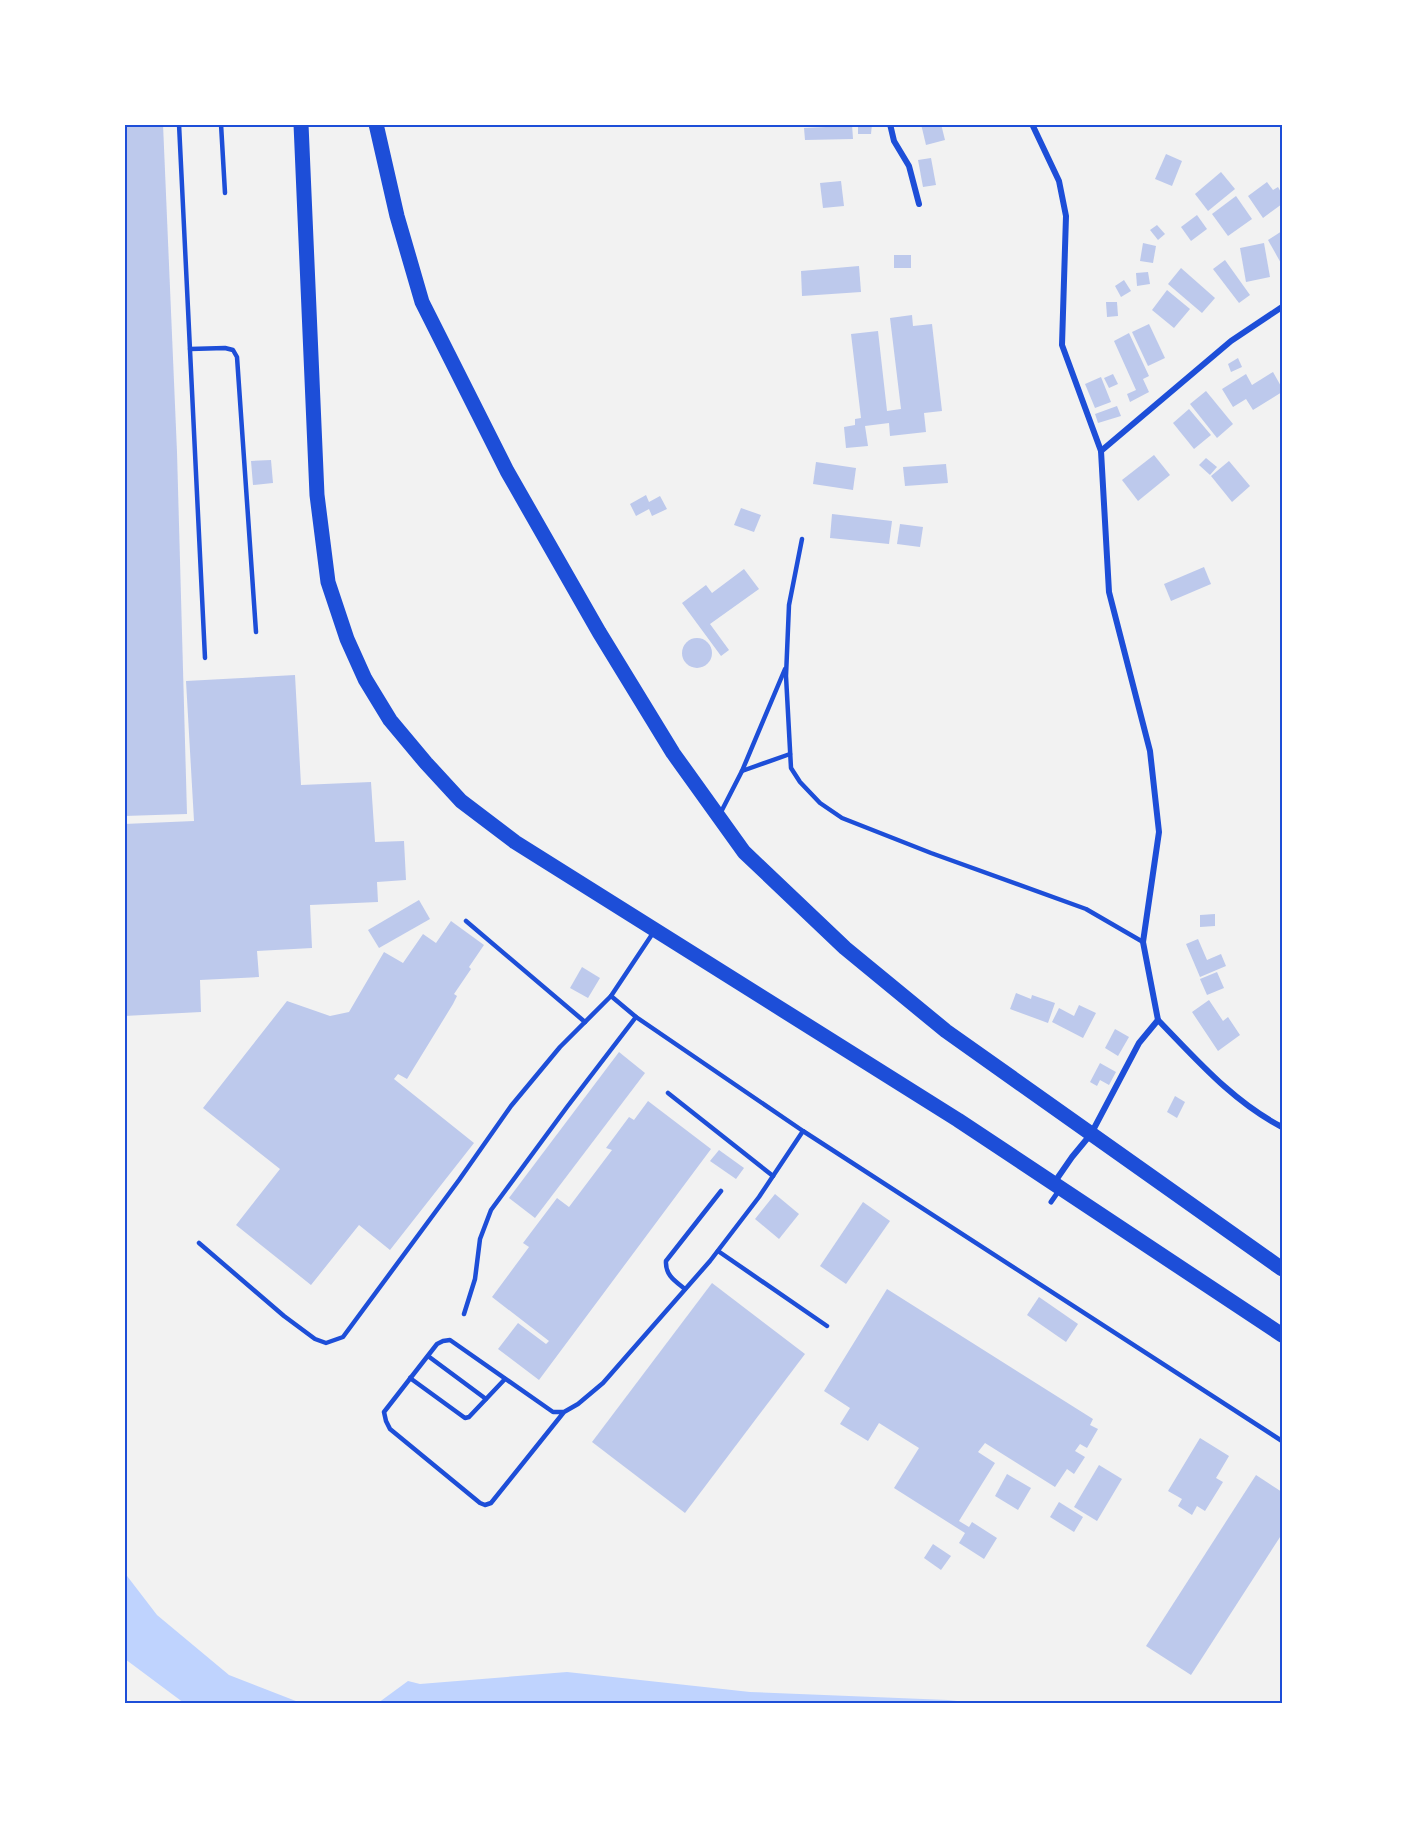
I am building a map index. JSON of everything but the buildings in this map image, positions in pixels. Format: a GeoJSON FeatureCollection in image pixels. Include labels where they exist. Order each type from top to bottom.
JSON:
{"type":"FeatureCollection","features":[{"type":"Feature","properties":{"kind":"highway"},"geometry":{"type":"LineString","coordinates":[[301,124],[317,495],[328,582],[346,639],[365,679],[390,720],[461,801],[515,842],[958,1120],[1282,1335]]}},
{"type":"Feature","properties":{"kind":"highway"},"geometry":{"type":"LineString","coordinates":[[376,124],[397,216],[423,302],[507,471],[599,633],[673,753],[744,852],[845,948],[946,1031],[1082,1132],[1282,1269]]}},
{"type":"Feature","properties":{"kind":"street"},"geometry":{"type":"LineString","coordinates":[[890,124],[894,141],[909,166],[919,204]]}},
{"type":"Feature","properties":{"kind":"street"},"geometry":{"type":"LineString","coordinates":[[1032,124],[1059,180],[1066,216],[1062,345],[1101,451],[1109,592],[1150,751],[1159,832],[1143,942],[1158,1020],[1213,1077],[1259,1115],[1282,1127]]}},
{"type":"Feature","properties":{"kind":"street"},"geometry":{"type":"LineString","coordinates":[[1101,451],[1231,341],[1282,307]]}},
{"type":"Feature","properties":{"kind":"street"},"geometry":{"type":"LineString","coordinates":[[1051,1202],[1082,1132],[1139,1043],[1158,1020]]}},
{"type":"Feature","properties":{"kind":"lane"},"geometry":{"type":"LineString","coordinates":[[179,124],[205,658]]}},
{"type":"Feature","properties":{"kind":"lane"},"geometry":{"type":"LineString","coordinates":[[220,124],[225,193]]}},
{"type":"Feature","properties":{"kind":"lane"},"geometry":{"type":"LineString","coordinates":[[190,349],[225,348],[233,350],[237,357],[256,632]]}},
{"type":"Feature","properties":{"kind":"lane"},"geometry":{"type":"LineString","coordinates":[[802,538],[789,605],[786,666],[791,768],[800,782],[820,803],[842,818],[1086,909],[1143,942]]}},
{"type":"Feature","properties":{"kind":"lane"},"geometry":{"type":"LineString","coordinates":[[718,817],[742,771],[786,666]]}},
{"type":"Feature","properties":{"kind":"lane"},"geometry":{"type":"LineString","coordinates":[[742,771],[790,754]]}},
{"type":"Feature","properties":{"kind":"lane"},"geometry":{"type":"LineString","coordinates":[[466,921],[585,1022]]}},
{"type":"Feature","properties":{"kind":"lane"},"geometry":{"type":"LineString","coordinates":[[199,1243],[284,1316],[315,1339],[327,1343],[343,1337],[511,1106],[560,1047],[611,996],[654,930]]}},
{"type":"Feature","properties":{"kind":"lane"},"geometry":{"type":"LineString","coordinates":[[611,996],[636,1017],[803,1131],[1282,1442]]}},
{"type":"Feature","properties":{"kind":"lane"},"geometry":{"type":"LineString","coordinates":[[464,1314],[475,1279],[480,1239],[491,1210],[636,1017]]}},
{"type":"Feature","properties":{"kind":"lane"},"geometry":{"type":"LineString","coordinates":[[668,1093],[773,1176]]}},
{"type":"Feature","properties":{"kind":"lane"},"geometry":{"type":"LineString","coordinates":[[564,1412],[553,1412],[450,1340],[437,1344],[384,1412],[390,1429],[482,1504],[491,1503],[564,1412],[578,1404],[603,1383],[718,1251],[759,1197],[803,1131]]}},
{"type":"Feature","properties":{"kind":"lane"},"geometry":{"type":"LineString","coordinates":[[685,1289],[670,1277],[665,1269],[666,1262],[721,1191]]}},
{"type":"Feature","properties":{"kind":"lane"},"geometry":{"type":"LineString","coordinates":[[718,1251],[827,1326]]}},
{"type":"Feature","properties":{"kind":"lane"},"geometry":{"type":"LineString","coordinates":[[428,1356],[486,1399]]}},
{"type":"Feature","properties":{"kind":"lane"},"geometry":{"type":"LineString","coordinates":[[411,1378],[465,1418],[469,1417],[505,1379]]}},
{"type":"Feature","properties":{"kind":"water"},"geometry":{"type":"Polygon","coordinates":[[[124,1572],[157,1615],[229,1675],[301,1703],[184,1703],[125,1659],[124,1572]]]}},
{"type":"Feature","properties":{"kind":"water"},"geometry":{"type":"Polygon","coordinates":[[[567,1672],[750,1692],[975,1703],[378,1703],[408,1681],[420,1684],[567,1672]]]}}]}
